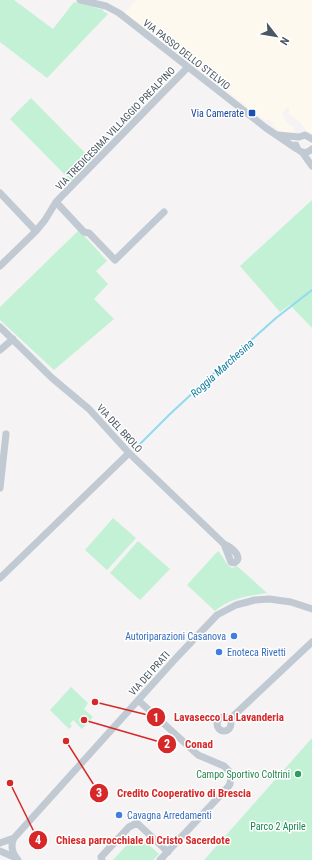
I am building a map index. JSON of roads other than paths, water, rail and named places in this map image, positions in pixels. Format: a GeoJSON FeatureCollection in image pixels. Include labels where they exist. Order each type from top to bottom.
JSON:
{"type":"FeatureCollection","features":[{"type":"Feature","properties":{"kind":"street","name":"VIA PASSO DELLO STELVIO"},"geometry":{"type":"LineString","coordinates":[[80,0],[106,6],[119,13],[276,135],[300,151],[312,166]]}},
{"type":"Feature","properties":{"kind":"street","name":"VIA TREDICESIMA VILLAGGIO PREALPINO"},"geometry":{"type":"LineString","coordinates":[[0,264],[36,231],[56,202],[188,67]]}},
{"type":"Feature","properties":{"kind":"street"},"geometry":{"type":"LineString","coordinates":[[276,135],[299,137],[307,135],[312,139]]}},
{"type":"Feature","properties":{"kind":"street"},"geometry":{"type":"LineString","coordinates":[[299,137],[296,141],[300,151],[312,152]]}},
{"type":"Feature","properties":{"kind":"street"},"geometry":{"type":"LineString","coordinates":[[0,193],[36,231]]}},
{"type":"Feature","properties":{"kind":"street","name":"VIA TREDICESIMA VILLAGGIO PREALPINO"},"geometry":{"type":"LineString","coordinates":[[56,202],[84,232],[89,233],[115,260],[164,212]]}},
{"type":"Feature","properties":{"kind":"street","name":"VIA DEL BROLO"},"geometry":{"type":"LineString","coordinates":[[0,327],[13,338],[52,378],[90,409],[129,453],[224,544]]}},
{"type":"Feature","properties":{"kind":"street"},"geometry":{"type":"LineString","coordinates":[[0,350],[13,338]]}},
{"type":"Feature","properties":{"kind":"street"},"geometry":{"type":"LineString","coordinates":[[0,488],[6,434]]}},
{"type":"Feature","properties":{"kind":"street"},"geometry":{"type":"LineString","coordinates":[[0,578],[129,453]]}},
{"type":"Feature","properties":{"kind":"street","name":"VIA DEI PRATI"},"geometry":{"type":"LineString","coordinates":[[2,854],[9,853],[7,842],[177,657],[221,612],[246,602],[269,600],[291,602],[312,609]]}},
{"type":"Feature","properties":{"kind":"street"},"geometry":{"type":"LineString","coordinates":[[230,719],[312,642]]}},
{"type":"Feature","properties":{"kind":"street"},"geometry":{"type":"LineString","coordinates":[[138,700],[198,754],[224,766],[229,771],[231,777],[228,787],[160,860]]}},
{"type":"Feature","properties":{"kind":"street"},"geometry":{"type":"LineString","coordinates":[[102,860],[101,857],[129,827],[137,823],[168,852]]}},
{"type":"Feature","properties":{"kind":"street"},"geometry":{"type":"LineString","coordinates":[[7,842],[17,859]]}},
{"type":"Feature","properties":{"kind":"street"},"geometry":{"type":"LineString","coordinates":[[2,854],[17,859]]}},
{"type":"Feature","properties":{"kind":"waterway","name":"Roggia Marchesina"},"geometry":{"type":"LineString","coordinates":[[134,450],[211,376],[276,318],[312,290]]}},
{"type":"Feature","properties":{"kind":"place","name":"Via Camerate"},"geometry":{"type":"Point","coordinates":[252,113]}},
{"type":"Feature","properties":{"kind":"place","name":"Autoriparazioni Casanova"},"geometry":{"type":"Point","coordinates":[234,636]}},
{"type":"Feature","properties":{"kind":"place","name":"Enoteca Rivetti"},"geometry":{"type":"Point","coordinates":[219,652]}},
{"type":"Feature","properties":{"kind":"place","name":"Lavasecco La Lavanderia"},"geometry":{"type":"Point","coordinates":[95,702]}},
{"type":"Feature","properties":{"kind":"place","name":"Conad"},"geometry":{"type":"Point","coordinates":[84,720]}},
{"type":"Feature","properties":{"kind":"place","name":"Credito Cooperativo di Brescia"},"geometry":{"type":"Point","coordinates":[66,741]}},
{"type":"Feature","properties":{"kind":"place","name":"Campo Sportivo Coltrini"},"geometry":{"type":"Point","coordinates":[298,774]}},
{"type":"Feature","properties":{"kind":"place","name":"Chiesa parrocchiale di Cristo Sacerdote"},"geometry":{"type":"Point","coordinates":[10,783]}},
{"type":"Feature","properties":{"kind":"place","name":"Cavagna Arredamenti"},"geometry":{"type":"Point","coordinates":[119,815]}},
{"type":"Feature","properties":{"kind":"park label","name":"Parco 2 Aprile"},"geometry":{"type":"Point","coordinates":[278,826]}}]}
